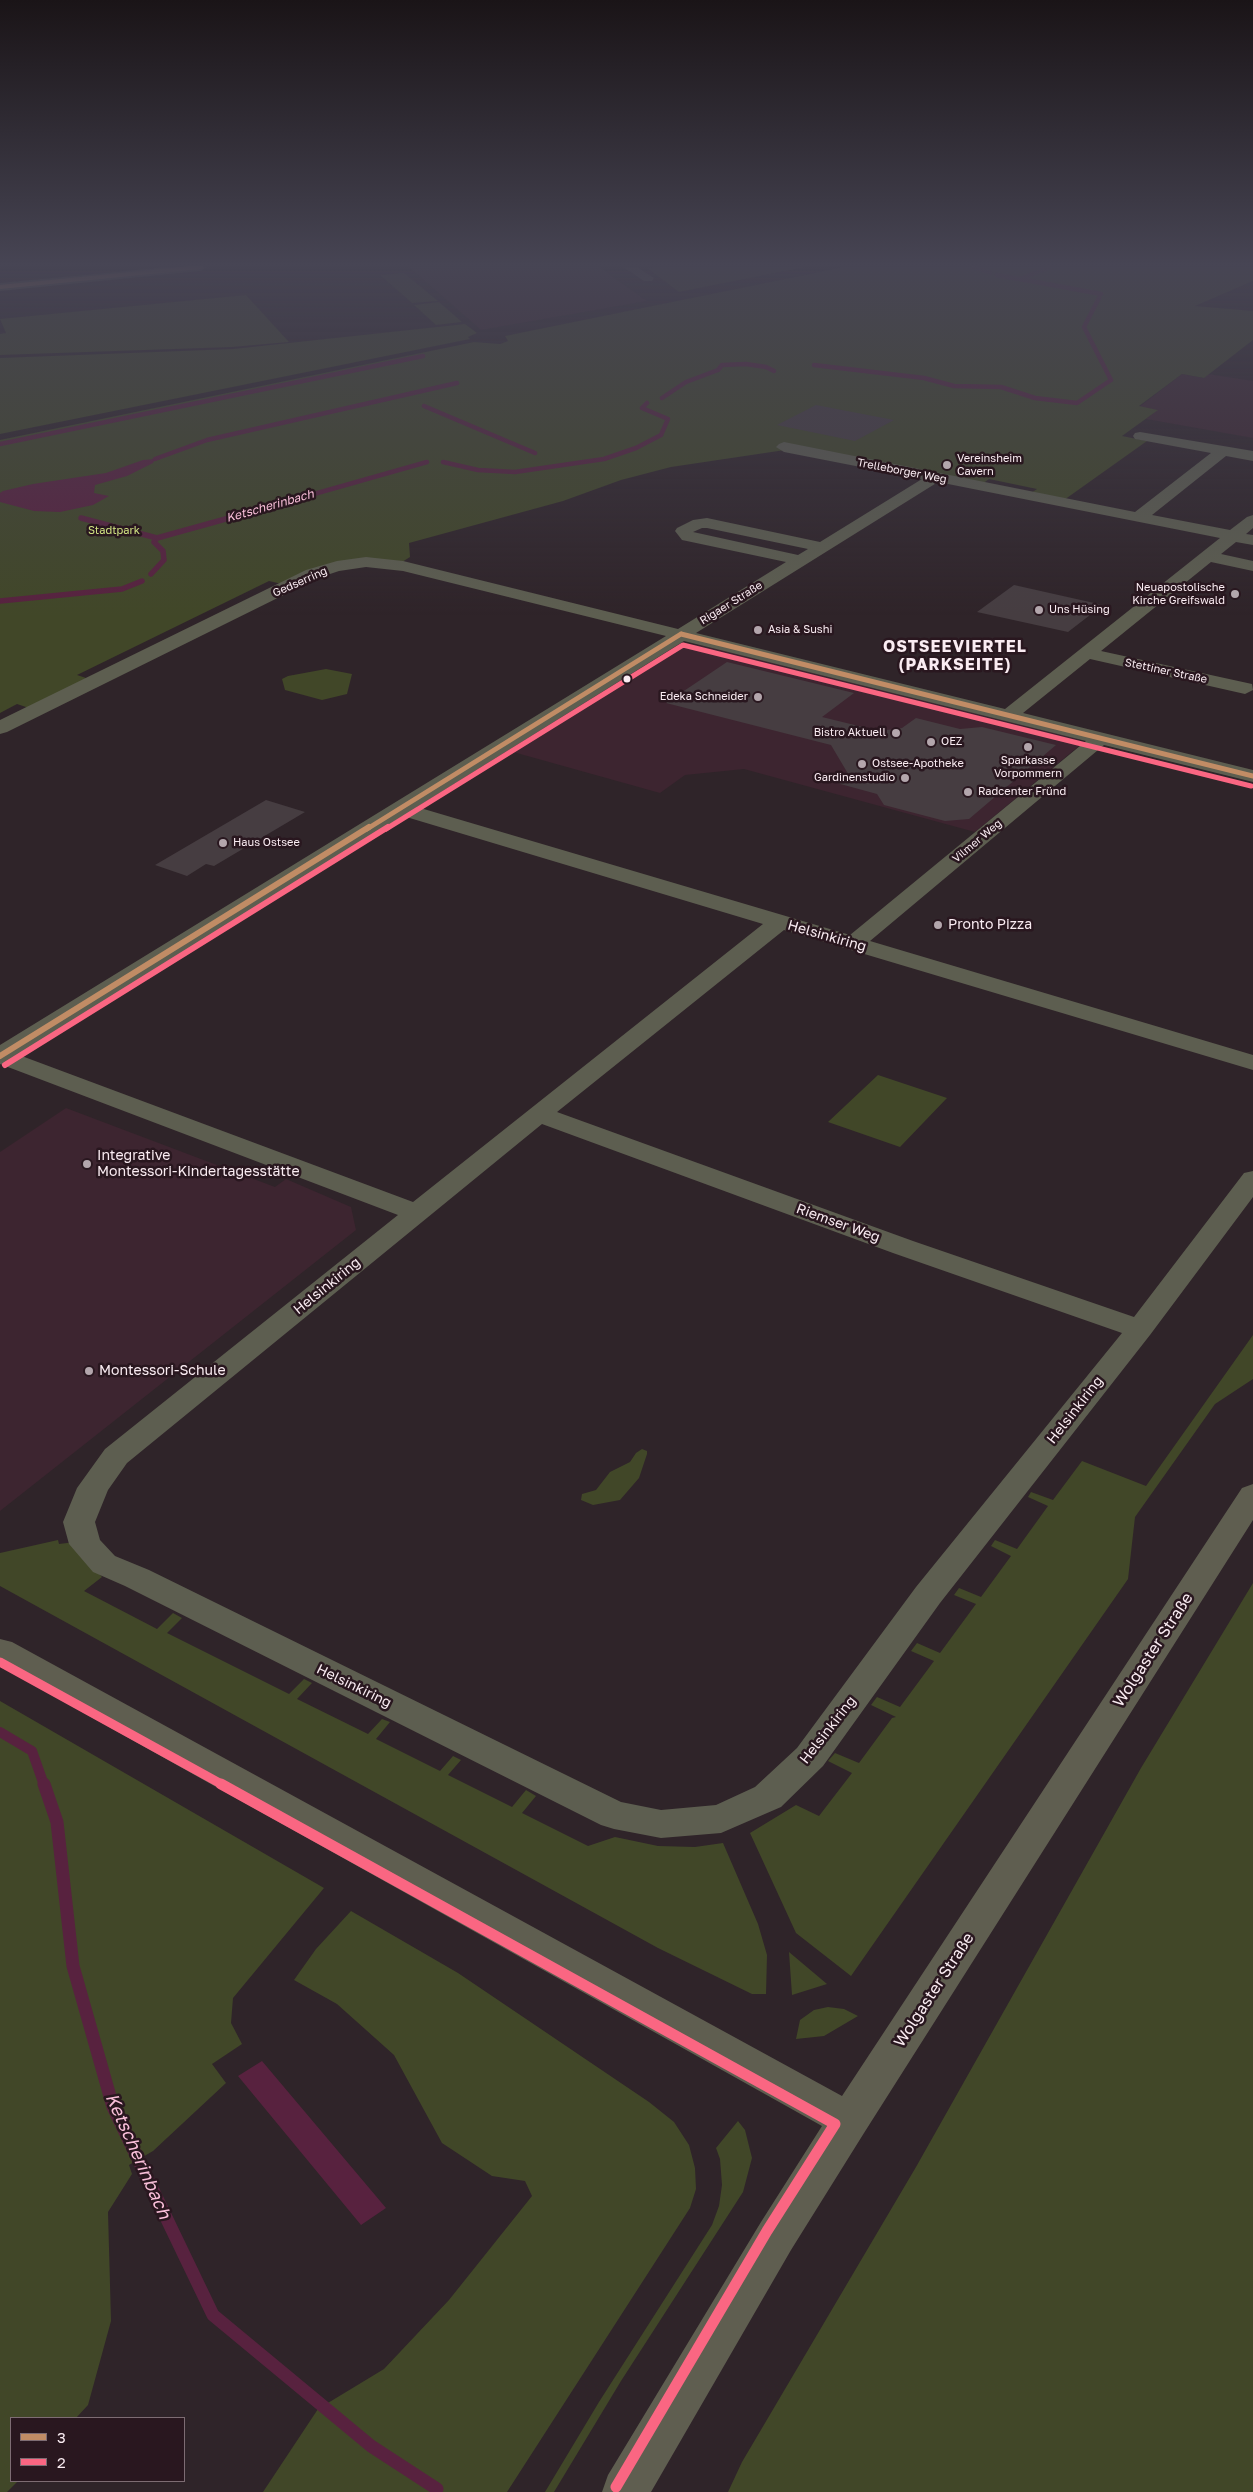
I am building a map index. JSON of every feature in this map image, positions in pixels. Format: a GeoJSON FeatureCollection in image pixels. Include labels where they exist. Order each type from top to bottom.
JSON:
{"type":"FeatureCollection","features":[{"type":"Feature","properties":{"kind":"main road","name":"Wolgaster Straße"},"geometry":{"type":"LineString","coordinates":[[625,2492],[776,2236],[849,2120],[1253,1495]]}},
{"type":"Feature","properties":{"kind":"main road"},"geometry":{"type":"LineString","coordinates":[[0,1651],[849,2120]]}},
{"type":"Feature","properties":{"kind":"street"},"geometry":{"type":"LineString","coordinates":[[1140,436],[1253,456]]}},
{"type":"Feature","properties":{"kind":"street","name":"Trelleborger Weg"},"geometry":{"type":"LineString","coordinates":[[784,447],[1253,540]]}},
{"type":"Feature","properties":{"kind":"street"},"geometry":{"type":"LineString","coordinates":[[1139,517],[1223,451]]}},
{"type":"Feature","properties":{"kind":"street","name":"Rigaer Straße"},"geometry":{"type":"LineString","coordinates":[[0,1056],[402,809],[934,478]]}},
{"type":"Feature","properties":{"kind":"street"},"geometry":{"type":"LineString","coordinates":[[1009,715],[1253,520]]}},
{"type":"Feature","properties":{"kind":"street"},"geometry":{"type":"LineString","coordinates":[[800,560],[688,536],[683,531],[699,523],[707,523],[822,547]]}},
{"type":"Feature","properties":{"kind":"street"},"geometry":{"type":"LineString","coordinates":[[1209,556],[1253,566]]}},
{"type":"Feature","properties":{"kind":"street","name":"Gedserring"},"geometry":{"type":"LineString","coordinates":[[0,728],[312,574],[349,564],[366,562],[403,566],[1253,776]]}},
{"type":"Feature","properties":{"kind":"street","name":"Stettiner Straße"},"geometry":{"type":"LineString","coordinates":[[1087,653],[1245,688]]}},
{"type":"Feature","properties":{"kind":"street","name":"Vilmer Weg"},"geometry":{"type":"LineString","coordinates":[[853,944],[1101,738]]}},
{"type":"Feature","properties":{"kind":"street","name":"Helsinkiring"},"geometry":{"type":"LineString","coordinates":[[402,809],[1253,1063]]}},
{"type":"Feature","properties":{"kind":"street"},"geometry":{"type":"LineString","coordinates":[[0,1056],[418,1213],[780,922]]}},
{"type":"Feature","properties":{"kind":"street","name":"Riemser Weg"},"geometry":{"type":"LineString","coordinates":[[539,1114],[903,1247],[1140,1329]]}},
{"type":"Feature","properties":{"kind":"street","name":"Helsinkiring"},"geometry":{"type":"LineString","coordinates":[[418,1213],[116,1456],[93,1488],[79,1522],[86,1544],[104,1564],[614,1815],[660,1824],[721,1819],[768,1797],[810,1757],[928,1595],[1140,1329],[1253,1178]]}},
{"type":"Feature","properties":{"kind":"shaded area"},"geometry":{"type":"Polygon","coordinates":[[[1170,383],[1253,383],[1253,438],[1146,419],[1157,410],[1139,407],[1170,383]]]}},
{"type":"Feature","properties":{"kind":"shaded area"},"geometry":{"type":"Polygon","coordinates":[[[155,459],[153,463],[127,476],[95,485],[94,493],[109,496],[93,505],[60,512],[34,511],[0,502],[0,493],[3,491],[33,484],[106,473],[143,460],[155,459]]]}},
{"type":"Feature","properties":{"kind":"shaded area"},"geometry":{"type":"Polygon","coordinates":[[[688,644],[707,646],[1073,736],[1081,741],[1080,745],[975,832],[744,769],[685,775],[660,793],[506,750],[674,648],[688,644]]]}},
{"type":"Feature","properties":{"kind":"shaded area","name":"Montessori-Schule"},"geometry":{"type":"Polygon","coordinates":[[[66,1108],[275,1187],[286,1179],[351,1207],[356,1230],[0,1511],[0,1152],[66,1108]]]}},
{"type":"Feature","properties":{"kind":"shaded area"},"geometry":{"type":"Polygon","coordinates":[[[262,2061],[386,2208],[361,2225],[238,2076],[262,2061]]]}},
{"type":"Feature","properties":{"kind":"green space"},"geometry":{"type":"Polygon","coordinates":[[[0,383],[251,383],[0,434],[0,383]]]}},
{"type":"Feature","properties":{"kind":"green space","name":"Stadtpark"},"geometry":{"type":"Polygon","coordinates":[[[274,383],[1170,383],[1139,406],[1158,410],[1122,436],[1147,441],[1064,500],[1031,493],[1037,489],[989,479],[982,484],[785,450],[671,467],[621,480],[563,501],[409,543],[410,557],[402,562],[373,559],[282,584],[269,581],[77,675],[89,679],[29,708],[17,704],[0,713],[0,440],[274,383]]]}},
{"type":"Feature","properties":{"kind":"green space"},"geometry":{"type":"Polygon","coordinates":[[[326,669],[352,674],[347,694],[322,700],[285,690],[282,679],[288,676],[326,669]]]}},
{"type":"Feature","properties":{"kind":"green space"},"geometry":{"type":"Polygon","coordinates":[[[878,1075],[947,1098],[900,1147],[828,1122],[878,1075]]]}},
{"type":"Feature","properties":{"kind":"green space"},"geometry":{"type":"Polygon","coordinates":[[[1253,1335],[1253,1379],[1215,1404],[1135,1517],[1128,1579],[851,1976],[796,1933],[750,1833],[796,1805],[819,1816],[852,1773],[828,1761],[835,1753],[859,1763],[892,1718],[896,1717],[871,1705],[877,1697],[900,1707],[934,1661],[911,1651],[917,1643],[940,1653],[976,1604],[954,1595],[959,1588],[981,1597],[1011,1556],[991,1546],[995,1540],[1017,1549],[1048,1506],[1028,1497],[1031,1492],[1053,1500],[1082,1461],[1146,1486],[1253,1335]]]}},
{"type":"Feature","properties":{"kind":"green space"},"geometry":{"type":"Polygon","coordinates":[[[642,1449],[647,1451],[647,1454],[639,1478],[620,1500],[593,1505],[581,1500],[582,1494],[596,1490],[610,1472],[630,1462],[636,1453],[642,1449]]]}},
{"type":"Feature","properties":{"kind":"green space"},"geometry":{"type":"Polygon","coordinates":[[[58,1540],[59,1544],[75,1542],[82,1556],[102,1577],[84,1591],[157,1629],[173,1613],[182,1618],[167,1633],[289,1694],[304,1679],[312,1683],[297,1699],[368,1734],[382,1719],[390,1722],[376,1739],[440,1771],[453,1756],[461,1760],[448,1775],[512,1807],[526,1790],[536,1796],[522,1813],[588,1846],[615,1837],[658,1846],[695,1847],[723,1843],[758,1924],[767,1955],[766,1994],[752,1994],[658,1948],[0,1586],[0,1553],[58,1540]]]}},
{"type":"Feature","properties":{"kind":"green space"},"geometry":{"type":"Polygon","coordinates":[[[1253,1583],[1253,2492],[728,2492],[742,2462],[916,2167],[1141,1768],[1253,1583]]]}},
{"type":"Feature","properties":{"kind":"green space"},"geometry":{"type":"Polygon","coordinates":[[[0,1701],[324,1888],[233,1998],[231,2023],[242,2044],[212,2064],[226,2083],[153,2151],[129,2165],[132,2174],[108,2212],[111,2321],[88,2405],[77,2417],[10,2417],[10,2482],[17,2482],[7,2492],[0,2492],[0,1701]]]}},
{"type":"Feature","properties":{"kind":"green space"},"geometry":{"type":"Polygon","coordinates":[[[351,1911],[458,1973],[649,2102],[674,2122],[689,2145],[695,2168],[696,2189],[690,2208],[507,2492],[263,2492],[318,2409],[384,2369],[449,2300],[532,2196],[525,2181],[492,2176],[442,2143],[394,2055],[337,2004],[294,1980],[316,1949],[351,1911]]]}},
{"type":"Feature","properties":{"kind":"green space"},"geometry":{"type":"Polygon","coordinates":[[[789,1952],[827,1984],[792,1995],[789,1952]]]}},
{"type":"Feature","properties":{"kind":"green space"},"geometry":{"type":"Polygon","coordinates":[[[828,2007],[844,2009],[858,2016],[824,2036],[796,2039],[800,2020],[814,2010],[828,2007]]]}},
{"type":"Feature","properties":{"kind":"green space"},"geometry":{"type":"Polygon","coordinates":[[[738,2121],[745,2130],[752,2158],[743,2192],[621,2381],[554,2492],[545,2492],[599,2402],[712,2225],[719,2206],[722,2185],[720,2159],[716,2148],[738,2121]]]}},
{"type":"Feature","properties":{"kind":"building"},"geometry":{"type":"Polygon","coordinates":[[[816,405],[894,420],[855,441],[777,425],[816,405]]]}},
{"type":"Feature","properties":{"kind":"building","name":"Uns Hüsing"},"geometry":{"type":"Polygon","coordinates":[[[1014,585],[1103,605],[1068,632],[977,612],[1014,585]]]}},
{"type":"Feature","properties":{"kind":"building","name":"OEZ"},"geometry":{"type":"Polygon","coordinates":[[[727,662],[854,693],[822,717],[879,731],[902,728],[916,718],[960,729],[982,727],[1056,745],[969,819],[945,821],[884,805],[877,794],[833,782],[847,772],[831,745],[666,703],[727,662]]]}},
{"type":"Feature","properties":{"kind":"building","name":"Haus Ostsee"},"geometry":{"type":"Polygon","coordinates":[[[266,800],[305,812],[214,866],[206,864],[187,876],[155,865],[266,800]]]}},
{"type":"Feature","properties":{"kind":"waterway"},"geometry":{"type":"LineString","coordinates":[[0,444],[292,383]]}},
{"type":"Feature","properties":{"kind":"waterway"},"geometry":{"type":"LineString","coordinates":[[155,459],[207,440],[456,383]]}},
{"type":"Feature","properties":{"kind":"waterway","name":"Ketscherinbach"},"geometry":{"type":"LineString","coordinates":[[662,398],[684,383]]}},
{"type":"Feature","properties":{"kind":"waterway","name":"Ketscherinbach"},"geometry":{"type":"LineString","coordinates":[[944,383],[954,386],[1001,387],[1035,398],[1077,403],[1106,383]]}},
{"type":"Feature","properties":{"kind":"waterway","name":"Ketscherinbach"},"geometry":{"type":"LineString","coordinates":[[443,462],[478,470],[515,472],[604,459],[636,448],[661,435],[668,419],[642,408],[647,403]]}},
{"type":"Feature","properties":{"kind":"waterway"},"geometry":{"type":"LineString","coordinates":[[424,406],[535,453]]}},
{"type":"Feature","properties":{"kind":"waterway","name":"Ketscherinbach"},"geometry":{"type":"LineString","coordinates":[[254,511],[427,462]]}},
{"type":"Feature","properties":{"kind":"waterway","name":"Ketscherinbach"},"geometry":{"type":"LineString","coordinates":[[157,538],[258,510]]}},
{"type":"Feature","properties":{"kind":"waterway"},"geometry":{"type":"LineString","coordinates":[[81,518],[157,538]]}},
{"type":"Feature","properties":{"kind":"waterway","name":"Ketscherinbach"},"geometry":{"type":"LineString","coordinates":[[151,574],[164,560],[163,551],[154,542],[157,538]]}},
{"type":"Feature","properties":{"kind":"waterway","name":"Ketscherinbach"},"geometry":{"type":"LineString","coordinates":[[0,601],[122,589],[142,581]]}},
{"type":"Feature","properties":{"kind":"waterway","name":"Ketscherinbach"},"geometry":{"type":"LineString","coordinates":[[0,1732],[32,1751],[44,1785]]}},
{"type":"Feature","properties":{"kind":"waterway","name":"Ketscherinbach"},"geometry":{"type":"LineString","coordinates":[[44,1784],[57,1822],[73,1966],[113,2107],[213,2315],[371,2446],[437,2489]]}},
{"type":"Feature","properties":{"kind":"transit line","name":"3"},"geometry":{"type":"LineString","coordinates":[[681,634],[1253,776]]}},
{"type":"Feature","properties":{"kind":"transit line","name":"3"},"geometry":{"type":"LineString","coordinates":[[0,1056],[681,634]]}},
{"type":"Feature","properties":{"kind":"transit line","name":"2"},"geometry":{"type":"LineString","coordinates":[[5,1065],[683,645],[1251,786]]}},
{"type":"Feature","properties":{"kind":"transit line","name":"2"},"geometry":{"type":"LineString","coordinates":[[0,1662],[835,2124],[767,2231],[616,2487]]}},
{"type":"Feature","properties":{"kind":"place","name":"Vereinsheim Cavern"},"geometry":{"type":"Point","coordinates":[947,465]}},
{"type":"Feature","properties":{"kind":"place","name":"Neuapostolische Kirche Greifswald"},"geometry":{"type":"Point","coordinates":[1235,594]}},
{"type":"Feature","properties":{"kind":"place","name":"Uns Hüsing"},"geometry":{"type":"Point","coordinates":[1039,610]}},
{"type":"Feature","properties":{"kind":"place","name":"Asia & Sushi"},"geometry":{"type":"Point","coordinates":[758,630]}},
{"type":"Feature","properties":{"kind":"place","name":"Edeka Schneider"},"geometry":{"type":"Point","coordinates":[758,697]}},
{"type":"Feature","properties":{"kind":"place","name":"Bistro Aktuell"},"geometry":{"type":"Point","coordinates":[896,733]}},
{"type":"Feature","properties":{"kind":"place","name":"OEZ"},"geometry":{"type":"Point","coordinates":[931,742]}},
{"type":"Feature","properties":{"kind":"place","name":"Sparkasse Vorpommern"},"geometry":{"type":"Point","coordinates":[1028,747]}},
{"type":"Feature","properties":{"kind":"place","name":"Ostsee-Apotheke"},"geometry":{"type":"Point","coordinates":[862,764]}},
{"type":"Feature","properties":{"kind":"place","name":"Gardinenstudio"},"geometry":{"type":"Point","coordinates":[905,778]}},
{"type":"Feature","properties":{"kind":"place","name":"Radcenter Fründ"},"geometry":{"type":"Point","coordinates":[968,792]}},
{"type":"Feature","properties":{"kind":"place","name":"Haus Ostsee"},"geometry":{"type":"Point","coordinates":[223,843]}},
{"type":"Feature","properties":{"kind":"place","name":"Pronto Pizza"},"geometry":{"type":"Point","coordinates":[938,925]}},
{"type":"Feature","properties":{"kind":"place","name":"Integrative Montessori-Kindertagesstätte"},"geometry":{"type":"Point","coordinates":[87,1164]}},
{"type":"Feature","properties":{"kind":"place","name":"Montessori-Schule"},"geometry":{"type":"Point","coordinates":[89,1371]}},
{"type":"Feature","properties":{"kind":"district","name":"OSTSEEVIERTEL (PARKSEITE)"},"geometry":{"type":"Point","coordinates":[955,656]}}]}
